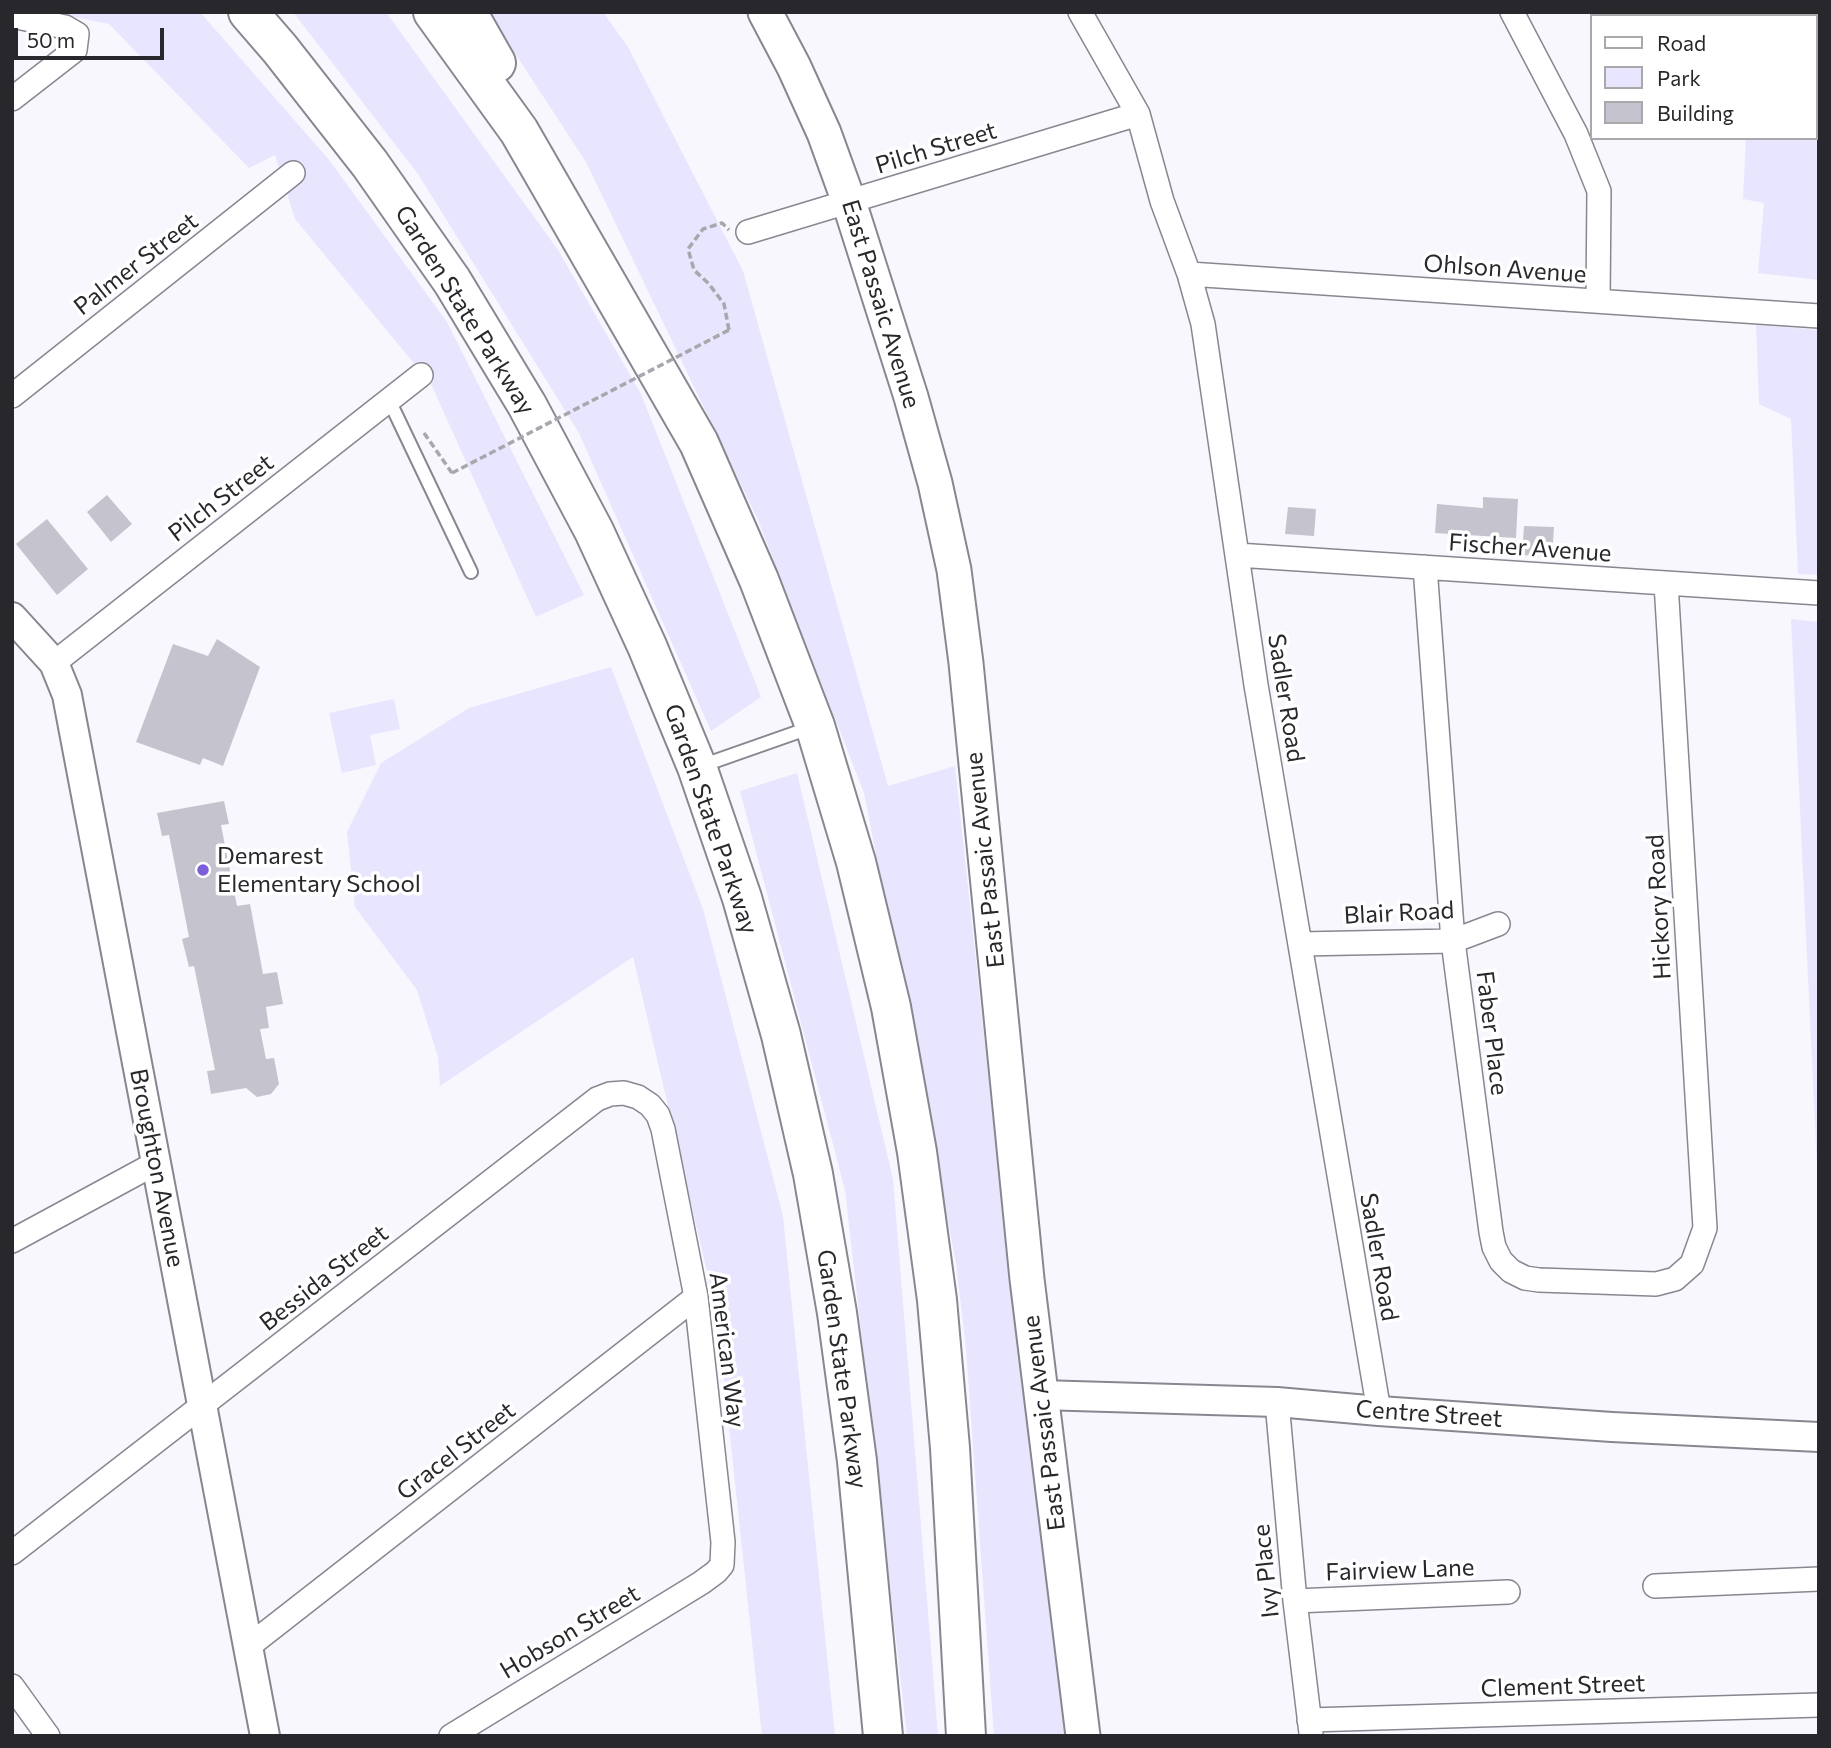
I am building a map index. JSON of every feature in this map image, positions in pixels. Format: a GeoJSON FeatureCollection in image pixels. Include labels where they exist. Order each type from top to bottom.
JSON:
{"type":"FeatureCollection","features":[{"type":"Feature","properties":{"kind":"highway"},"geometry":{"type":"LineString","coordinates":[[222,12],[370,164]]}},
{"type":"Feature","properties":{"kind":"highway","name":"Garden State Parkway"},"geometry":{"type":"LineString","coordinates":[[248,12],[370,164],[452,281],[527,405],[600,542],[697,767],[742,898],[781,1035],[813,1174],[837,1313],[857,1461],[883,1736]]}},
{"type":"Feature","properties":{"kind":"highway"},"geometry":{"type":"LineString","coordinates":[[433,12],[519,131],[699,443],[759,580],[815,726],[856,862],[891,1007],[917,1152],[937,1300],[950,1448],[966,1736]]}},
{"type":"Feature","properties":{"kind":"highway"},"geometry":{"type":"LineString","coordinates":[[467,12],[499,68],[519,131]]}},
{"type":"Feature","properties":{"kind":"main road","name":"East Passaic Avenue"},"geometry":{"type":"LineString","coordinates":[[765,12],[824,133],[849,202],[911,397],[954,570],[966,663],[1040,1395],[1083,1736]]}},
{"type":"Feature","properties":{"kind":"street","name":"Sadler Road"},"geometry":{"type":"LineString","coordinates":[[1080,12],[1138,114],[1162,201],[1189,274],[1203,324],[1256,685],[1379,1411]]}},
{"type":"Feature","properties":{"kind":"street"},"geometry":{"type":"LineString","coordinates":[[1512,12],[1576,134],[1599,191],[1598,301]]}},
{"type":"Feature","properties":{"kind":"street"},"geometry":{"type":"LineString","coordinates":[[12,16],[65,27],[78,34],[75,50],[12,99]]}},
{"type":"Feature","properties":{"kind":"street","name":"Pilch Street"},"geometry":{"type":"LineString","coordinates":[[748,232],[1138,114]]}},
{"type":"Feature","properties":{"kind":"street","name":"Palmer Street"},"geometry":{"type":"LineString","coordinates":[[12,396],[293,173]]}},
{"type":"Feature","properties":{"kind":"street","name":"Ohlson Avenue"},"geometry":{"type":"LineString","coordinates":[[1189,274],[1819,316]]}},
{"type":"Feature","properties":{"kind":"street","name":"Pilch Street"},"geometry":{"type":"LineString","coordinates":[[54,663],[421,375]]}},
{"type":"Feature","properties":{"kind":"street","name":"Fischer Avenue"},"geometry":{"type":"LineString","coordinates":[[1237,555],[1819,593]]}},
{"type":"Feature","properties":{"kind":"street","name":"Faber Place"},"geometry":{"type":"LineString","coordinates":[[1424,567],[1453,941],[1494,1247],[1501,1261],[1511,1271],[1525,1278],[1656,1284],[1675,1279],[1689,1270],[1704,1228]]}},
{"type":"Feature","properties":{"kind":"street","name":"Hickory Road"},"geometry":{"type":"LineString","coordinates":[[1667,583],[1704,1228]]}},
{"type":"Feature","properties":{"kind":"street","name":"Broughton Avenue"},"geometry":{"type":"LineString","coordinates":[[12,617],[54,663],[68,695],[265,1736]]}},
{"type":"Feature","properties":{"kind":"street","name":"Blair Road"},"geometry":{"type":"LineString","coordinates":[[1300,944],[1453,941],[1498,924]]}},
{"type":"Feature","properties":{"kind":"street","name":"Bessida Street"},"geometry":{"type":"LineString","coordinates":[[12,1553],[597,1099],[624,1093],[638,1097],[658,1115],[664,1134]]}},
{"type":"Feature","properties":{"kind":"street","name":"American Way"},"geometry":{"type":"LineString","coordinates":[[664,1134],[696,1297],[723,1542],[722,1565],[716,1572]]}},
{"type":"Feature","properties":{"kind":"street"},"geometry":{"type":"LineString","coordinates":[[12,1241],[156,1163]]}},
{"type":"Feature","properties":{"kind":"street","name":"Gracel Street"},"geometry":{"type":"LineString","coordinates":[[249,1646],[696,1297]]}},
{"type":"Feature","properties":{"kind":"street","name":"Centre Street"},"geometry":{"type":"LineString","coordinates":[[1040,1395],[1276,1402],[1612,1427],[1819,1437]]}},
{"type":"Feature","properties":{"kind":"street","name":"Ivy Place"},"geometry":{"type":"LineString","coordinates":[[1276,1402],[1310,1728]]}},
{"type":"Feature","properties":{"kind":"street","name":"Hobson Street"},"geometry":{"type":"LineString","coordinates":[[451,1736],[716,1572]]}},
{"type":"Feature","properties":{"kind":"street"},"geometry":{"type":"LineString","coordinates":[[1655,1586],[1819,1579]]}},
{"type":"Feature","properties":{"kind":"street","name":"Fairview Lane"},"geometry":{"type":"LineString","coordinates":[[1295,1601],[1508,1592]]}},
{"type":"Feature","properties":{"kind":"street"},"geometry":{"type":"LineString","coordinates":[[12,1686],[48,1736]]}},
{"type":"Feature","properties":{"kind":"street","name":"Clement Street"},"geometry":{"type":"LineString","coordinates":[[1310,1728],[1819,1704]]}},
{"type":"Feature","properties":{"kind":"lane"},"geometry":{"type":"LineString","coordinates":[[389,400],[471,572]]}},
{"type":"Feature","properties":{"kind":"lane"},"geometry":{"type":"LineString","coordinates":[[697,767],[815,726]]}},
{"type":"Feature","properties":{"kind":"path"},"geometry":{"type":"LineString","coordinates":[[453,473],[729,330],[724,304],[694,270],[688,249],[703,229],[722,223],[734,236],[748,232]]}},
{"type":"Feature","properties":{"kind":"green space"},"geometry":{"type":"Polygon","coordinates":[[[50,12],[200,12],[330,161],[447,322],[584,595],[536,617],[431,384],[295,219],[275,155],[249,168],[109,24],[50,12]]]}},
{"type":"Feature","properties":{"kind":"green space"},"geometry":{"type":"Polygon","coordinates":[[[293,12],[386,12],[558,250],[641,394],[761,697],[711,731],[579,433],[418,174],[293,12]]]}},
{"type":"Feature","properties":{"kind":"green space"},"geometry":{"type":"Polygon","coordinates":[[[488,12],[603,12],[628,47],[743,271],[888,786],[955,766],[1013,1307],[1068,1736],[994,1736],[966,1349],[956,1263],[864,793],[758,520],[586,162],[488,12]]]}},
{"type":"Feature","properties":{"kind":"green space"},"geometry":{"type":"Polygon","coordinates":[[[1819,12],[1819,280],[1758,273],[1764,203],[1743,199],[1746,140],[1817,140],[1817,14],[1750,14],[1819,12]]]}},
{"type":"Feature","properties":{"kind":"green space"},"geometry":{"type":"Polygon","coordinates":[[[1756,325],[1819,330],[1819,575],[1798,574],[1791,419],[1759,404],[1756,325]]]}},
{"type":"Feature","properties":{"kind":"green space"},"geometry":{"type":"Polygon","coordinates":[[[1791,619],[1819,622],[1819,1209],[1791,619]]]}},
{"type":"Feature","properties":{"kind":"green space"},"geometry":{"type":"Polygon","coordinates":[[[611,667],[703,909],[783,1216],[835,1736],[762,1736],[717,1314],[633,957],[440,1086],[438,1057],[417,990],[355,907],[347,832],[381,763],[469,708],[611,667]]]}},
{"type":"Feature","properties":{"kind":"green space"},"geometry":{"type":"Polygon","coordinates":[[[394,699],[400,729],[370,735],[376,765],[342,773],[329,713],[394,699]]]}},
{"type":"Feature","properties":{"kind":"green space"},"geometry":{"type":"Polygon","coordinates":[[[797,773],[893,1179],[938,1736],[907,1736],[845,1190],[740,791],[797,773]]]}},
{"type":"Feature","properties":{"kind":"building"},"geometry":{"type":"Polygon","coordinates":[[[107,495],[132,524],[111,542],[87,512],[107,495]]]}},
{"type":"Feature","properties":{"kind":"building"},"geometry":{"type":"Polygon","coordinates":[[[1483,497],[1518,499],[1516,538],[1435,533],[1437,504],[1483,508],[1483,497]]]}},
{"type":"Feature","properties":{"kind":"building"},"geometry":{"type":"Polygon","coordinates":[[[1288,507],[1316,509],[1314,536],[1285,534],[1288,507]]]}},
{"type":"Feature","properties":{"kind":"building"},"geometry":{"type":"Polygon","coordinates":[[[47,519],[88,569],[57,595],[16,544],[47,519]]]}},
{"type":"Feature","properties":{"kind":"building"},"geometry":{"type":"Polygon","coordinates":[[[1524,526],[1554,527],[1552,557],[1522,555],[1524,526]]]}},
{"type":"Feature","properties":{"kind":"building"},"geometry":{"type":"Polygon","coordinates":[[[217,639],[260,667],[223,766],[203,758],[200,765],[136,742],[173,644],[208,656],[217,639]]]}},
{"type":"Feature","properties":{"kind":"building","name":"Demarest Elementary School"},"geometry":{"type":"Polygon","coordinates":[[[224,801],[229,824],[221,825],[237,906],[250,904],[263,974],[277,972],[283,1004],[266,1007],[269,1028],[260,1029],[266,1059],[274,1058],[279,1084],[271,1094],[257,1097],[246,1088],[211,1094],[207,1071],[215,1070],[194,966],[189,967],[182,939],[189,937],[169,835],[162,836],[157,813],[224,801]]]}},
{"type":"Feature","properties":{"kind":"place","name":"Demarest Elementary School"},"geometry":{"type":"Point","coordinates":[203,870]}}]}
